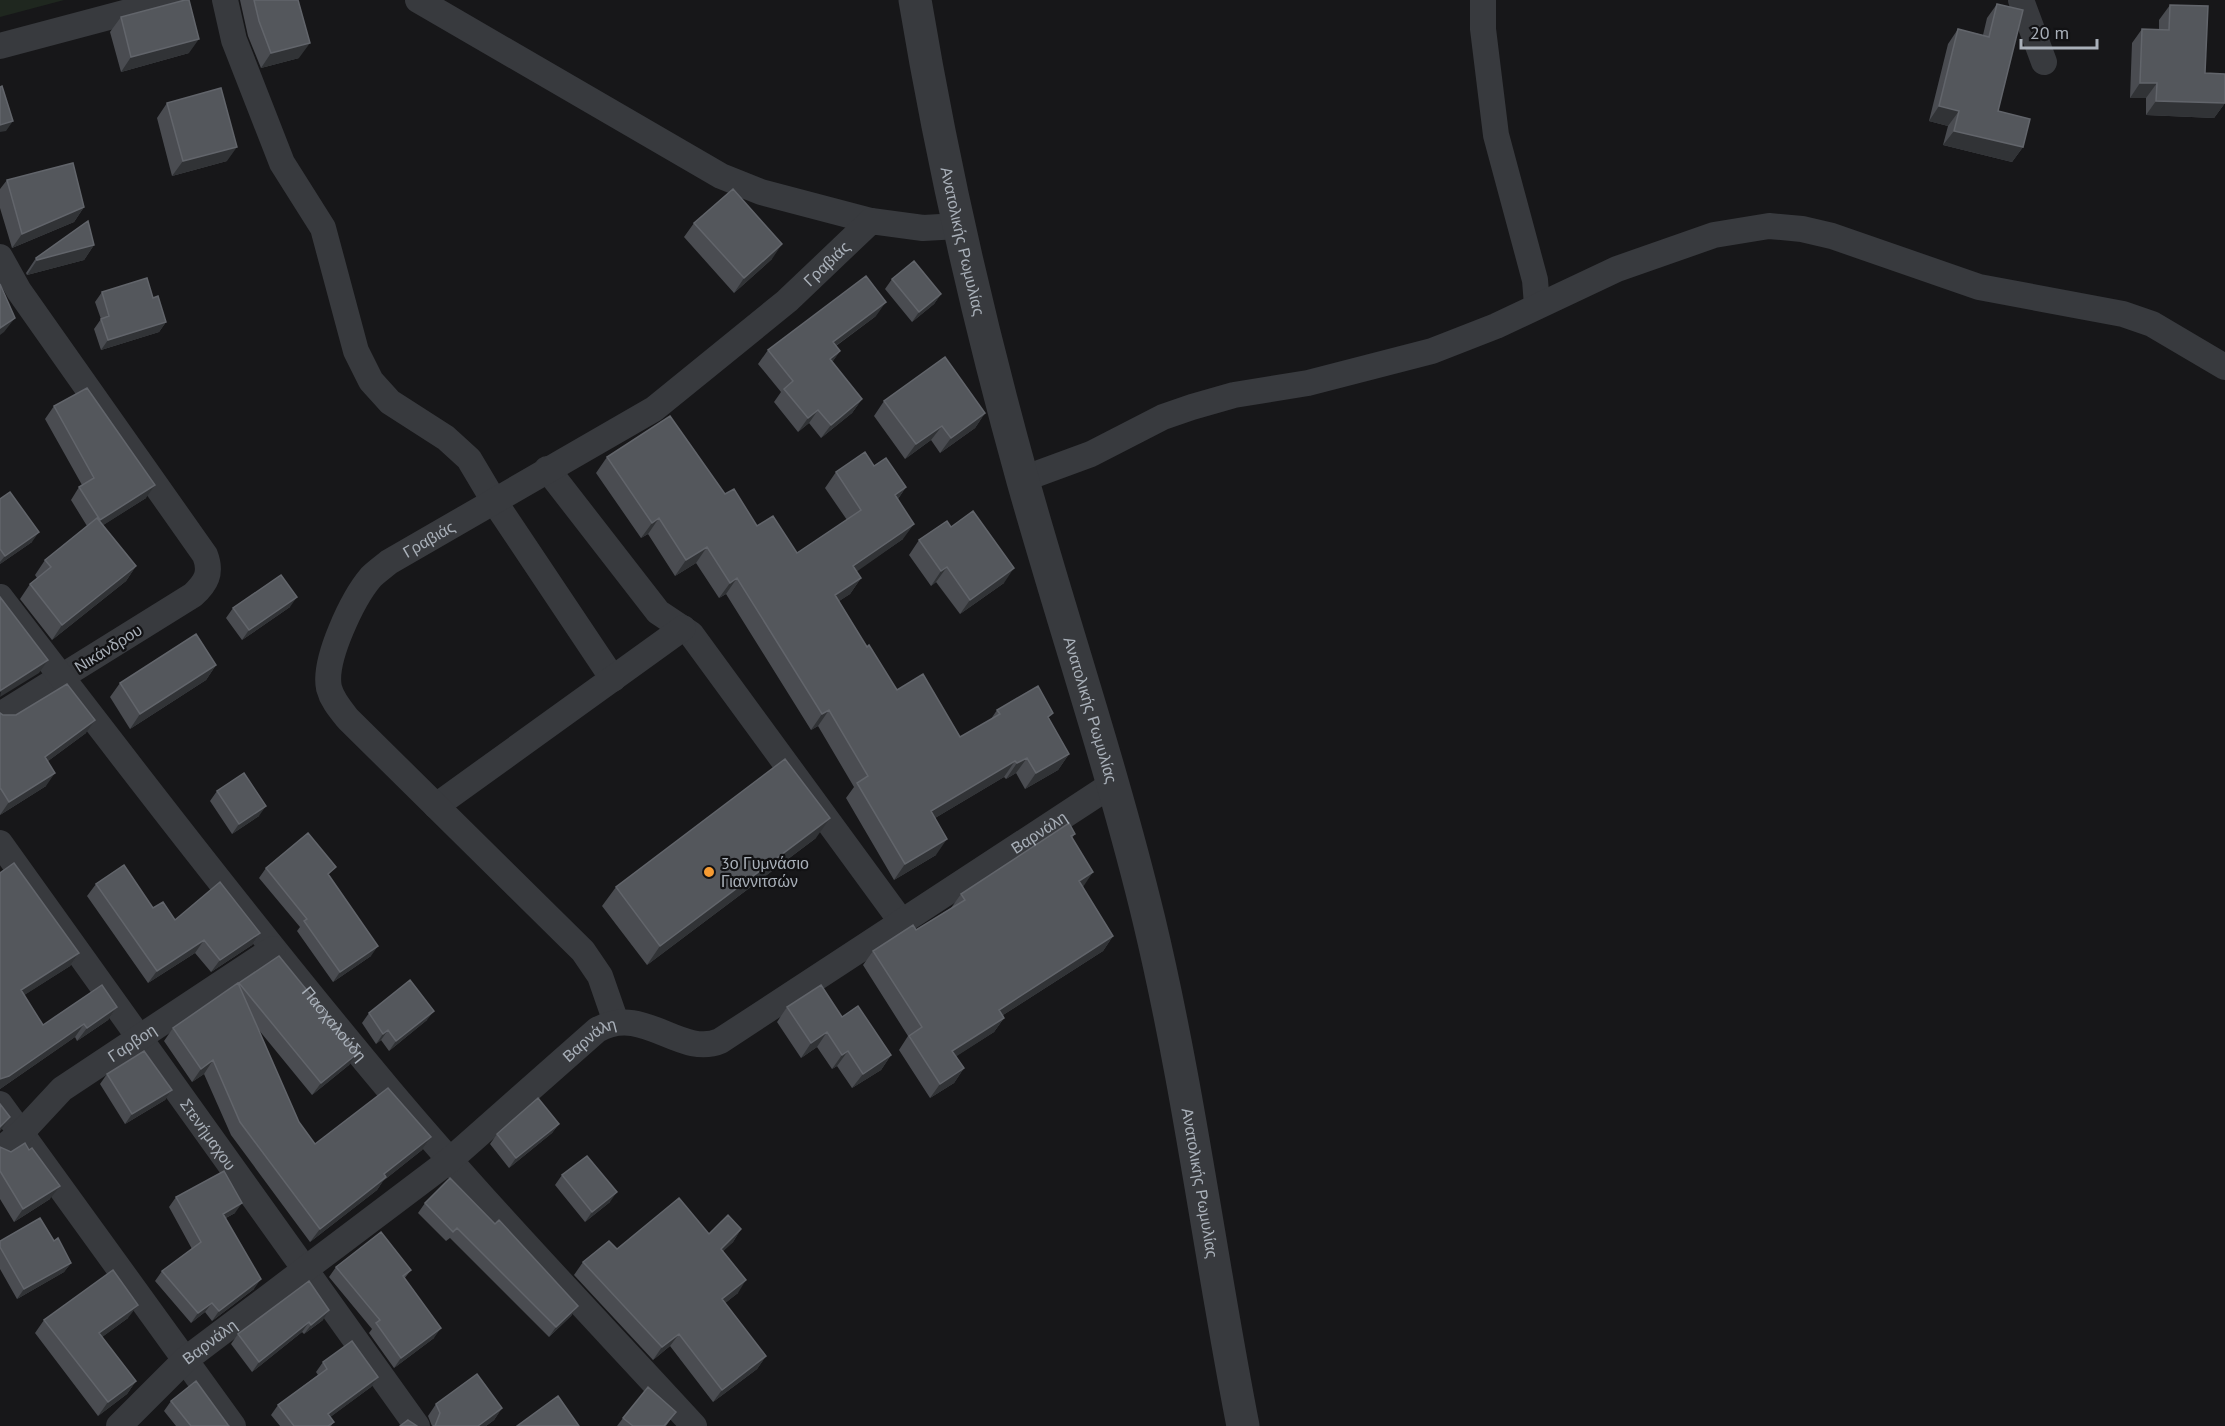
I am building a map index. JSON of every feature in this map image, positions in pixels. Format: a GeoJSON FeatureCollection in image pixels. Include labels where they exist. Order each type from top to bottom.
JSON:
{"type":"FeatureCollection","features":[{"type":"Feature","properties":{"kind":"street"},"geometry":{"type":"LineString","coordinates":[[0,46],[173,0]]}},
{"type":"Feature","properties":{"kind":"street"},"geometry":{"type":"LineString","coordinates":[[225,0],[234,40],[282,163],[323,228],[356,351],[364,370],[390,402],[459,448],[478,472],[494,501],[613,679]]}},
{"type":"Feature","properties":{"kind":"street"},"geometry":{"type":"LineString","coordinates":[[418,0],[721,176],[761,192],[871,221],[923,228],[959,226]]}},
{"type":"Feature","properties":{"kind":"street","name":"Ανατολικής Ρωμυλίας"},"geometry":{"type":"LineString","coordinates":[[915,0],[959,226],[1023,479],[1114,783],[1149,922],[1180,1075],[1242,1426]]}},
{"type":"Feature","properties":{"kind":"street"},"geometry":{"type":"LineString","coordinates":[[1483,0],[1484,39],[1494,124],[1534,280],[1536,305]]}},
{"type":"Feature","properties":{"kind":"street"},"geometry":{"type":"LineString","coordinates":[[2021,0],[2044,62]]}},
{"type":"Feature","properties":{"kind":"street","name":"Γραβιάς"},"geometry":{"type":"LineString","coordinates":[[616,1022],[600,976],[583,951],[348,719],[334,702],[329,686],[328,669],[334,649],[359,594],[372,576],[389,562],[547,469],[625,428],[687,384],[787,301],[871,221]]}},
{"type":"Feature","properties":{"kind":"street"},"geometry":{"type":"LineString","coordinates":[[1023,479],[1081,458],[1163,417],[1192,407],[1233,394],[1308,383],[1432,351],[1496,326],[1536,305],[1617,269],[1714,235],[1769,226],[1802,229],[1833,236],[1979,287],[2123,314],[2152,324],[2225,367]]}},
{"type":"Feature","properties":{"kind":"street","name":"Νικάνδρου"},"geometry":{"type":"LineString","coordinates":[[0,257],[19,291],[205,555],[209,574],[203,586],[193,595],[0,715]]}},
{"type":"Feature","properties":{"kind":"street"},"geometry":{"type":"LineString","coordinates":[[547,469],[658,612],[691,634],[901,921]]}},
{"type":"Feature","properties":{"kind":"street","name":"Πασχαλούδη"},"geometry":{"type":"LineString","coordinates":[[0,597],[273,949],[450,1160],[694,1426]]}},
{"type":"Feature","properties":{"kind":"street"},"geometry":{"type":"LineString","coordinates":[[436,806],[682,628]]}},
{"type":"Feature","properties":{"kind":"street","name":"Βαρνάλη"},"geometry":{"type":"LineString","coordinates":[[119,1426],[185,1360],[450,1160],[597,1030],[616,1022],[631,1021],[703,1045],[711,1045],[835,968],[901,921],[1114,783]]}},
{"type":"Feature","properties":{"kind":"street","name":"Στενήμαχου"},"geometry":{"type":"LineString","coordinates":[[0,843],[417,1426]]}},
{"type":"Feature","properties":{"kind":"street","name":"Γαρβοη"},"geometry":{"type":"LineString","coordinates":[[0,1150],[21,1133],[62,1089],[273,949]]}},
{"type":"Feature","properties":{"kind":"street"},"geometry":{"type":"LineString","coordinates":[[0,1104],[233,1426]]}},
{"type":"Feature","properties":{"kind":"shaded area"},"geometry":{"type":"Polygon","coordinates":[[[0,0],[64,0],[0,17],[0,0]]]}},
{"type":"Feature","properties":{"kind":"building"},"geometry":{"type":"Polygon","coordinates":[[[189,0],[199,39],[131,57],[121,17],[189,0]]]}},
{"type":"Feature","properties":{"kind":"building"},"geometry":{"type":"Polygon","coordinates":[[[254,0],[298,0],[310,43],[271,53],[254,0]]]}},
{"type":"Feature","properties":{"kind":"building"},"geometry":{"type":"Polygon","coordinates":[[[1997,4],[2023,10],[1998,111],[2030,119],[2023,147],[1954,131],[1959,111],[1939,106],[1958,29],[1989,37],[1997,4]]]}},
{"type":"Feature","properties":{"kind":"building"},"geometry":{"type":"Polygon","coordinates":[[[2170,5],[2208,6],[2205,73],[2225,74],[2225,103],[2156,101],[2157,83],[2140,83],[2142,29],[2169,30],[2170,5]]]}},
{"type":"Feature","properties":{"kind":"building"},"geometry":{"type":"Polygon","coordinates":[[[2,86],[13,121],[0,125],[0,87],[2,86]]]}},
{"type":"Feature","properties":{"kind":"building"},"geometry":{"type":"Polygon","coordinates":[[[221,88],[237,147],[183,161],[167,103],[221,88]]]}},
{"type":"Feature","properties":{"kind":"building"},"geometry":{"type":"Polygon","coordinates":[[[73,163],[84,207],[22,234],[7,180],[73,163]]]}},
{"type":"Feature","properties":{"kind":"building"},"geometry":{"type":"Polygon","coordinates":[[[733,189],[782,244],[744,278],[694,223],[733,189]]]}},
{"type":"Feature","properties":{"kind":"building"},"geometry":{"type":"Polygon","coordinates":[[[88,221],[94,245],[37,260],[36,258],[88,221]]]}},
{"type":"Feature","properties":{"kind":"building"},"geometry":{"type":"Polygon","coordinates":[[[914,261],[941,294],[919,312],[892,279],[914,261]]]}},
{"type":"Feature","properties":{"kind":"building"},"geometry":{"type":"Polygon","coordinates":[[[866,276],[886,302],[833,342],[840,351],[830,359],[862,399],[831,425],[818,410],[808,418],[784,389],[793,381],[768,350],[866,276]]]}},
{"type":"Feature","properties":{"kind":"building"},"geometry":{"type":"Polygon","coordinates":[[[147,278],[153,298],[158,296],[166,322],[108,340],[101,319],[109,316],[102,292],[147,278]]]}},
{"type":"Feature","properties":{"kind":"building"},"geometry":{"type":"Polygon","coordinates":[[[0,284],[15,318],[0,328],[0,284]]]}},
{"type":"Feature","properties":{"kind":"building"},"geometry":{"type":"Polygon","coordinates":[[[945,357],[985,413],[951,438],[942,426],[916,444],[884,401],[945,357]]]}},
{"type":"Feature","properties":{"kind":"building"},"geometry":{"type":"Polygon","coordinates":[[[87,388],[155,485],[100,520],[79,487],[94,478],[54,406],[87,388]]]}},
{"type":"Feature","properties":{"kind":"building"},"geometry":{"type":"Polygon","coordinates":[[[670,416],[725,494],[734,489],[757,526],[773,516],[797,553],[861,510],[836,472],[865,452],[874,466],[886,458],[906,487],[895,495],[914,524],[853,566],[861,578],[835,595],[867,647],[869,645],[897,690],[923,674],[960,737],[1000,714],[997,710],[1038,686],[1053,713],[1048,717],[1069,754],[1036,773],[1027,758],[1017,763],[1015,761],[931,811],[947,839],[905,864],[857,783],[868,776],[829,710],[822,714],[737,578],[730,583],[707,547],[686,560],[659,518],[652,523],[607,457],[670,416]]]}},
{"type":"Feature","properties":{"kind":"building"},"geometry":{"type":"Polygon","coordinates":[[[10,492],[39,532],[5,556],[0,549],[0,499],[10,492]]]}},
{"type":"Feature","properties":{"kind":"building"},"geometry":{"type":"Polygon","coordinates":[[[973,511],[1014,568],[970,600],[947,567],[941,571],[919,540],[947,521],[951,527],[973,511]]]}},
{"type":"Feature","properties":{"kind":"building"},"geometry":{"type":"Polygon","coordinates":[[[97,518],[136,566],[62,625],[30,584],[51,567],[45,560],[97,518]]]}},
{"type":"Feature","properties":{"kind":"building"},"geometry":{"type":"Polygon","coordinates":[[[281,575],[297,597],[249,630],[233,608],[281,575]]]}},
{"type":"Feature","properties":{"kind":"building"},"geometry":{"type":"Polygon","coordinates":[[[0,597],[48,660],[0,691],[0,597]]]}},
{"type":"Feature","properties":{"kind":"building"},"geometry":{"type":"Polygon","coordinates":[[[196,634],[216,665],[140,714],[120,683],[196,634]]]}},
{"type":"Feature","properties":{"kind":"building"},"geometry":{"type":"Polygon","coordinates":[[[67,684],[95,720],[45,757],[55,773],[9,802],[0,789],[0,713],[16,715],[67,684]]]}},
{"type":"Feature","properties":{"kind":"building","name":"3ο Γυμνάσιο Γιαννιτσών"},"geometry":{"type":"Polygon","coordinates":[[[785,759],[830,818],[660,946],[616,887],[785,759]]]}},
{"type":"Feature","properties":{"kind":"building"},"geometry":{"type":"Polygon","coordinates":[[[244,773],[266,806],[239,824],[217,791],[244,773]]]}},
{"type":"Feature","properties":{"kind":"building"},"geometry":{"type":"Polygon","coordinates":[[[1069,823],[1075,834],[1071,836],[1093,872],[1079,881],[1113,936],[999,1010],[1004,1018],[952,1051],[964,1068],[940,1084],[909,1036],[922,1027],[873,951],[913,925],[916,930],[965,900],[961,894],[1069,823]]]}},
{"type":"Feature","properties":{"kind":"building"},"geometry":{"type":"Polygon","coordinates":[[[308,833],[336,867],[328,874],[378,946],[340,972],[304,921],[307,919],[266,868],[308,833]]]}},
{"type":"Feature","properties":{"kind":"building"},"geometry":{"type":"Polygon","coordinates":[[[14,863],[79,953],[21,990],[43,1025],[102,985],[117,1007],[87,1028],[84,1024],[9,1076],[0,1079],[0,873],[14,863]]]}},
{"type":"Feature","properties":{"kind":"building"},"geometry":{"type":"Polygon","coordinates":[[[124,865],[153,908],[163,902],[175,920],[220,882],[260,933],[220,960],[204,940],[157,971],[96,884],[124,865]]]}},
{"type":"Feature","properties":{"kind":"building"},"geometry":{"type":"Polygon","coordinates":[[[279,956],[358,1053],[321,1083],[239,983],[279,956]]]}},
{"type":"Feature","properties":{"kind":"building"},"geometry":{"type":"Polygon","coordinates":[[[410,980],[434,1011],[396,1041],[388,1030],[383,1034],[369,1013],[410,980]]]}},
{"type":"Feature","properties":{"kind":"building"},"geometry":{"type":"Polygon","coordinates":[[[238,983],[299,1122],[315,1144],[388,1088],[431,1137],[384,1174],[386,1177],[320,1229],[240,1122],[213,1060],[201,1069],[173,1028],[238,983]]]}},
{"type":"Feature","properties":{"kind":"building"},"geometry":{"type":"Polygon","coordinates":[[[821,985],[842,1017],[858,1006],[891,1055],[863,1074],[848,1051],[842,1055],[827,1032],[811,1043],[787,1007],[821,985]]]}},
{"type":"Feature","properties":{"kind":"building"},"geometry":{"type":"Polygon","coordinates":[[[144,1051],[172,1090],[132,1114],[107,1074],[144,1051]]]}},
{"type":"Feature","properties":{"kind":"building"},"geometry":{"type":"Polygon","coordinates":[[[538,1098],[559,1124],[516,1158],[497,1134],[538,1098]]]}},
{"type":"Feature","properties":{"kind":"building"},"geometry":{"type":"Polygon","coordinates":[[[0,1104],[10,1117],[0,1127],[0,1104]]]}},
{"type":"Feature","properties":{"kind":"building"},"geometry":{"type":"Polygon","coordinates":[[[25,1143],[29,1150],[32,1148],[60,1186],[23,1209],[0,1171],[0,1147],[11,1152],[25,1143]]]}},
{"type":"Feature","properties":{"kind":"building"},"geometry":{"type":"Polygon","coordinates":[[[587,1156],[617,1192],[592,1212],[562,1175],[587,1156]]]}},
{"type":"Feature","properties":{"kind":"building"},"geometry":{"type":"Polygon","coordinates":[[[224,1171],[242,1203],[223,1214],[261,1279],[219,1311],[212,1303],[198,1313],[162,1271],[201,1242],[176,1197],[224,1171]]]}},
{"type":"Feature","properties":{"kind":"building"},"geometry":{"type":"Polygon","coordinates":[[[450,1178],[495,1224],[499,1220],[578,1306],[556,1327],[457,1228],[453,1232],[425,1203],[450,1178]]]}},
{"type":"Feature","properties":{"kind":"building"},"geometry":{"type":"Polygon","coordinates":[[[679,1198],[709,1234],[728,1215],[741,1229],[721,1249],[746,1280],[722,1299],[766,1356],[722,1390],[679,1334],[662,1347],[583,1262],[609,1241],[617,1249],[679,1198]]]}},
{"type":"Feature","properties":{"kind":"building"},"geometry":{"type":"Polygon","coordinates":[[[40,1218],[54,1241],[58,1238],[71,1263],[24,1289],[0,1247],[0,1241],[40,1218]]]}},
{"type":"Feature","properties":{"kind":"building"},"geometry":{"type":"Polygon","coordinates":[[[381,1232],[411,1270],[403,1276],[441,1328],[401,1358],[376,1323],[380,1320],[336,1267],[381,1232]]]}},
{"type":"Feature","properties":{"kind":"building"},"geometry":{"type":"Polygon","coordinates":[[[113,1270],[138,1305],[99,1333],[136,1381],[108,1402],[44,1320],[113,1270]]]}},
{"type":"Feature","properties":{"kind":"building"},"geometry":{"type":"Polygon","coordinates":[[[309,1281],[329,1310],[311,1325],[309,1322],[259,1362],[238,1334],[309,1281]]]}},
{"type":"Feature","properties":{"kind":"building"},"geometry":{"type":"Polygon","coordinates":[[[352,1341],[378,1377],[328,1414],[334,1422],[328,1426],[294,1426],[278,1405],[327,1369],[323,1362],[352,1341]]]}},
{"type":"Feature","properties":{"kind":"building"},"geometry":{"type":"Polygon","coordinates":[[[477,1374],[502,1408],[478,1426],[435,1426],[440,1413],[436,1404],[477,1374]]]}},
{"type":"Feature","properties":{"kind":"building"},"geometry":{"type":"Polygon","coordinates":[[[196,1381],[229,1426],[191,1426],[171,1401],[196,1381]]]}},
{"type":"Feature","properties":{"kind":"building"},"geometry":{"type":"Polygon","coordinates":[[[648,1387],[676,1412],[664,1426],[633,1426],[623,1418],[648,1387]]]}},
{"type":"Feature","properties":{"kind":"building"},"geometry":{"type":"Polygon","coordinates":[[[558,1396],[579,1426],[517,1426],[558,1396]]]}},
{"type":"Feature","properties":{"kind":"building"},"geometry":{"type":"Polygon","coordinates":[[[408,1420],[417,1426],[400,1426],[408,1420]]]}},
{"type":"Feature","properties":{"kind":"place","name":"3ο Γυμνάσιο Γιαννιτσών"},"geometry":{"type":"Point","coordinates":[709,872]}}]}
